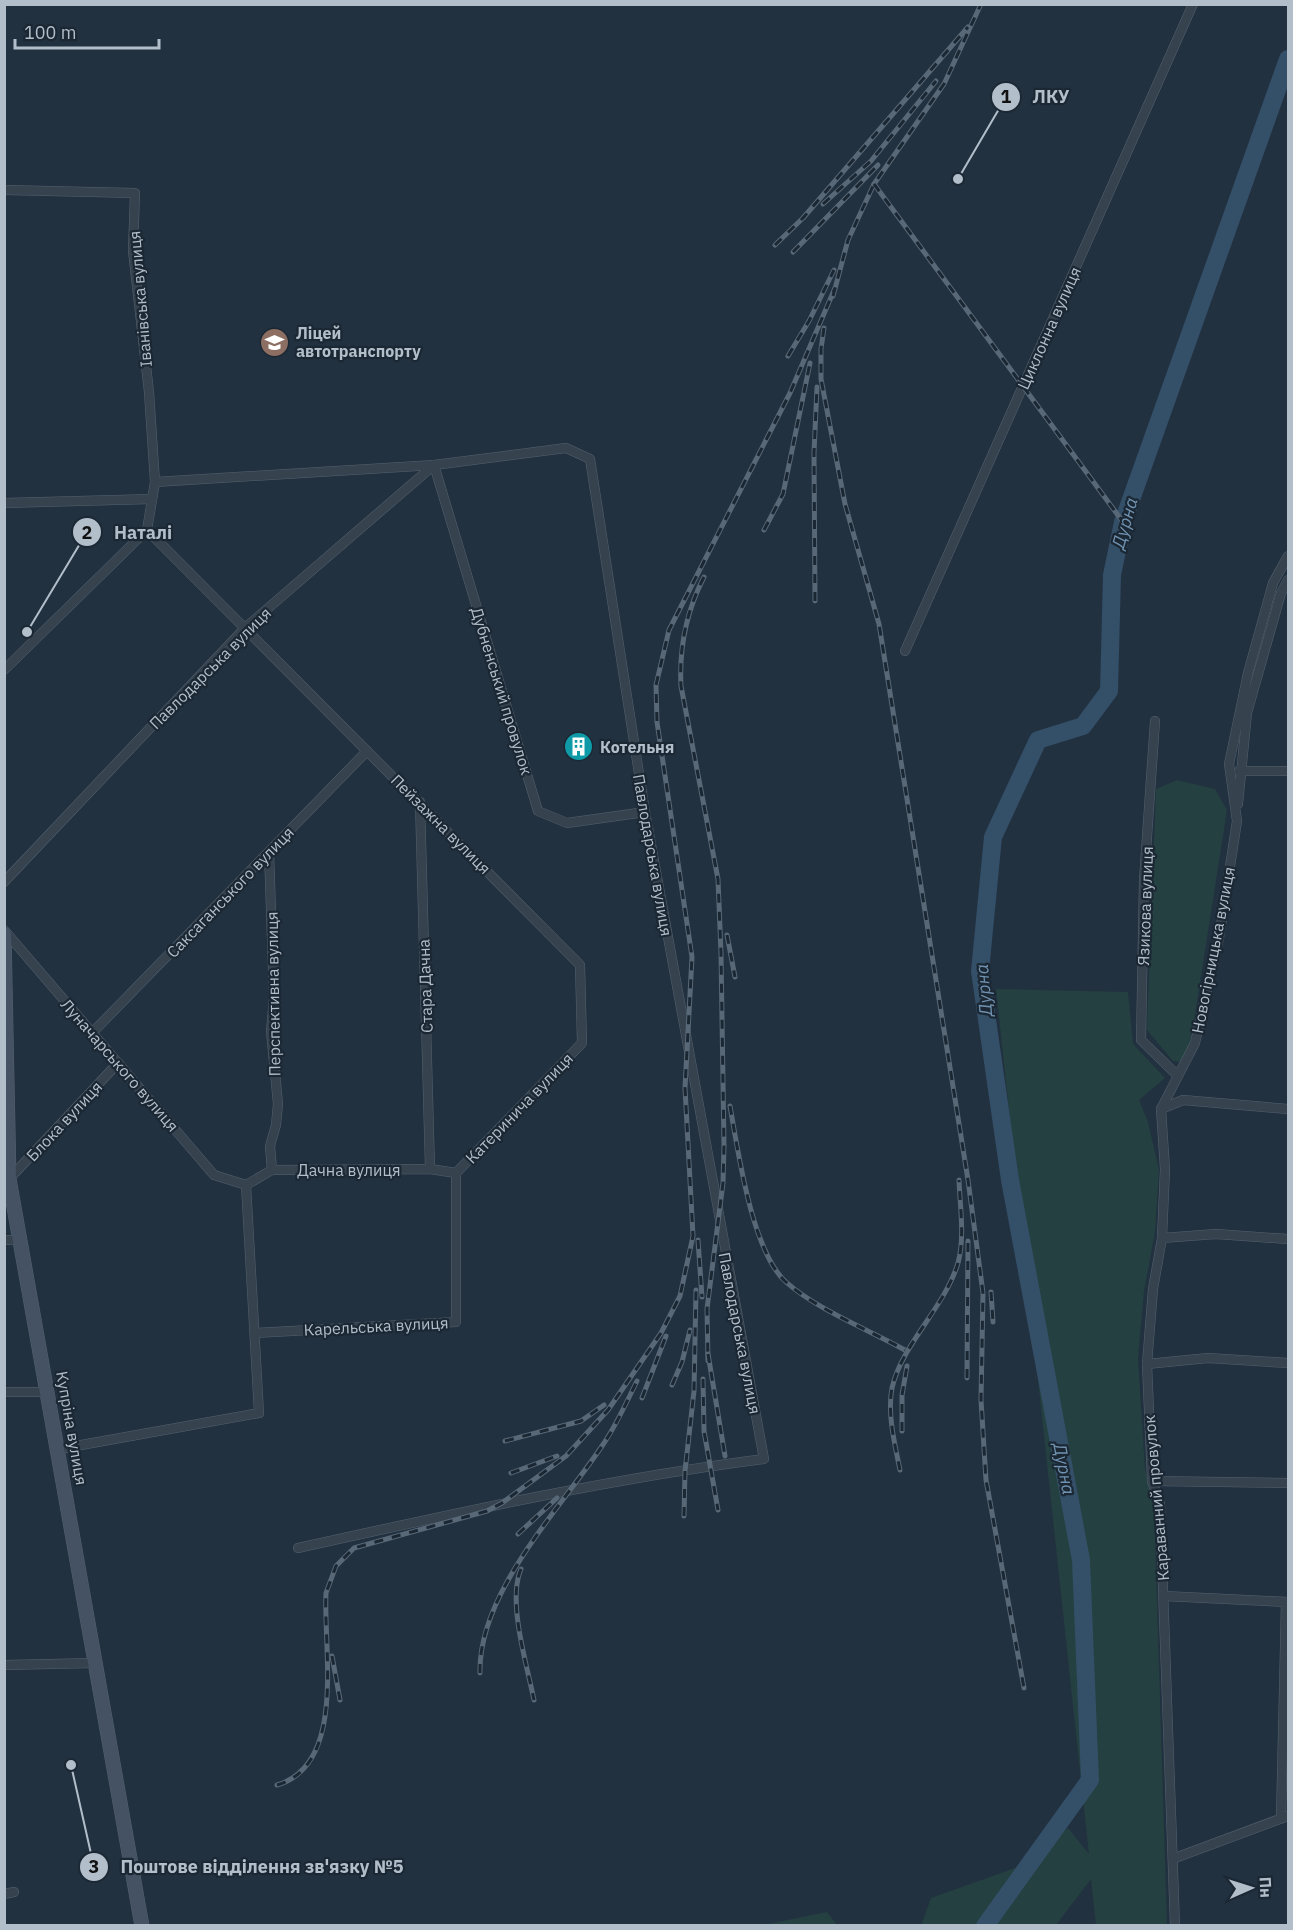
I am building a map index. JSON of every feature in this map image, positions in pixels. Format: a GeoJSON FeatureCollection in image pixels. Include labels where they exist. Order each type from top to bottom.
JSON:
{"type":"FeatureCollection","features":[{"type":"Feature","properties":{"kind":"main road","name":"Купріна вулиця"},"geometry":{"type":"LineString","coordinates":[[4,932],[9,1179],[22,1240],[142,1926]]}},
{"type":"Feature","properties":{"kind":"street","name":"Циклонна вулиця"},"geometry":{"type":"LineString","coordinates":[[905,651],[1193,4]]}},
{"type":"Feature","properties":{"kind":"street","name":"Іванівська вулиця"},"geometry":{"type":"LineString","coordinates":[[4,190],[135,193],[133,251],[149,392],[155,482],[147,530]]}},
{"type":"Feature","properties":{"kind":"street","name":"Павлодарська вулиця"},"geometry":{"type":"LineString","coordinates":[[4,882],[245,628],[434,465],[566,448],[590,459],[645,812],[764,1459],[710,1466],[502,1503],[298,1548]]}},
{"type":"Feature","properties":{"kind":"street"},"geometry":{"type":"LineString","coordinates":[[155,482],[434,465]]}},
{"type":"Feature","properties":{"kind":"street","name":"Дубненський провулок"},"geometry":{"type":"LineString","coordinates":[[434,465],[538,811],[567,823],[645,812]]}},
{"type":"Feature","properties":{"kind":"street"},"geometry":{"type":"LineString","coordinates":[[4,503],[152,499]]}},
{"type":"Feature","properties":{"kind":"street"},"geometry":{"type":"LineString","coordinates":[[4,670],[147,530],[245,628]]}},
{"type":"Feature","properties":{"kind":"street","name":"Новогірницька вулиця"},"geometry":{"type":"LineString","coordinates":[[1237,821],[1229,764],[1248,673],[1273,583],[1288,556]]}},
{"type":"Feature","properties":{"kind":"street","name":"Новогірницька вулиця"},"geometry":{"type":"LineString","coordinates":[[1178,1076],[1195,1043],[1219,938],[1237,821],[1239,771],[1247,713],[1281,593],[1288,580]]}},
{"type":"Feature","properties":{"kind":"street","name":"Пейзажна вулиця"},"geometry":{"type":"LineString","coordinates":[[245,628],[580,965],[582,1043]]}},
{"type":"Feature","properties":{"kind":"street","name":"Язикова вулиця"},"geometry":{"type":"LineString","coordinates":[[1155,721],[1144,880],[1141,1040],[1178,1076]]}},
{"type":"Feature","properties":{"kind":"street","name":"Саксаганського вулиця"},"geometry":{"type":"LineString","coordinates":[[92,1033],[367,751]]}},
{"type":"Feature","properties":{"kind":"street"},"geometry":{"type":"LineString","coordinates":[[1239,771],[1288,771]]}},
{"type":"Feature","properties":{"kind":"street","name":"Стара Дачна"},"geometry":{"type":"LineString","coordinates":[[420,802],[430,1169]]}},
{"type":"Feature","properties":{"kind":"street","name":"Перспективна вулиця"},"geometry":{"type":"LineString","coordinates":[[269,852],[274,998],[271,1031],[278,1104],[276,1125],[270,1146],[272,1170]]}},
{"type":"Feature","properties":{"kind":"street","name":"Луначарського вулиця"},"geometry":{"type":"LineString","coordinates":[[4,932],[214,1175],[246,1185]]}},
{"type":"Feature","properties":{"kind":"street","name":"Катеринича вулиця"},"geometry":{"type":"LineString","coordinates":[[456,1173],[582,1043]]}},
{"type":"Feature","properties":{"kind":"street","name":"Блока вулиця"},"geometry":{"type":"LineString","coordinates":[[9,1179],[118,1063]]}},
{"type":"Feature","properties":{"kind":"street"},"geometry":{"type":"LineString","coordinates":[[1161,1109],[1178,1076]]}},
{"type":"Feature","properties":{"kind":"street"},"geometry":{"type":"LineString","coordinates":[[1161,1109],[1183,1101],[1288,1109]]}},
{"type":"Feature","properties":{"kind":"street","name":"Караванний провулок"},"geometry":{"type":"LineString","coordinates":[[1161,1109],[1165,1169],[1162,1238],[1153,1289],[1147,1364],[1152,1481],[1160,1504],[1175,1858],[1175,1926]]}},
{"type":"Feature","properties":{"kind":"street","name":"Дачна вулиця"},"geometry":{"type":"LineString","coordinates":[[246,1185],[272,1170],[430,1169],[456,1173]]}},
{"type":"Feature","properties":{"kind":"street","name":"Карельська вулиця"},"geometry":{"type":"LineString","coordinates":[[255,1333],[456,1322],[456,1173]]}},
{"type":"Feature","properties":{"kind":"street"},"geometry":{"type":"LineString","coordinates":[[59,1449],[259,1413],[246,1185]]}},
{"type":"Feature","properties":{"kind":"street"},"geometry":{"type":"LineString","coordinates":[[1162,1238],[1216,1234],[1288,1239]]}},
{"type":"Feature","properties":{"kind":"street"},"geometry":{"type":"LineString","coordinates":[[4,1240],[22,1240]]}},
{"type":"Feature","properties":{"kind":"street"},"geometry":{"type":"LineString","coordinates":[[1147,1364],[1208,1358],[1288,1363]]}},
{"type":"Feature","properties":{"kind":"street"},"geometry":{"type":"LineString","coordinates":[[4,1392],[49,1392]]}},
{"type":"Feature","properties":{"kind":"street"},"geometry":{"type":"LineString","coordinates":[[1152,1481],[1288,1483]]}},
{"type":"Feature","properties":{"kind":"street"},"geometry":{"type":"LineString","coordinates":[[1164,1596],[1287,1602],[1285,1817],[1175,1858]]}},
{"type":"Feature","properties":{"kind":"street"},"geometry":{"type":"LineString","coordinates":[[4,1665],[96,1663]]}},
{"type":"Feature","properties":{"kind":"green space"},"geometry":{"type":"Polygon","coordinates":[[[1177,780],[1215,789],[1227,810],[1193,1027],[1187,1054],[1181,1062],[1173,1061],[1147,1030],[1156,789],[1177,780]]]}},
{"type":"Feature","properties":{"kind":"green space"},"geometry":{"type":"Polygon","coordinates":[[[996,989],[1128,992],[1133,1044],[1165,1078],[1139,1100],[1148,1122],[1159,1170],[1155,1232],[1144,1291],[1138,1359],[1145,1469],[1154,1506],[1167,1925],[1096,1925],[1091,1879],[1056,1925],[921,1926],[931,1898],[1018,1867],[1068,1828],[1089,1854],[996,989]]]}},
{"type":"Feature","properties":{"kind":"green space"},"geometry":{"type":"Polygon","coordinates":[[[827,1912],[837,1925],[760,1925],[768,1924],[827,1912]]]}},
{"type":"Feature","properties":{"kind":"waterway","name":"Дурна"},"geometry":{"type":"LineString","coordinates":[[985,1926],[1090,1780],[1081,1560],[1010,1180],[980,971],[993,837],[1038,740],[1083,726],[1109,691],[1112,575],[1123,522],[1288,59]]}},
{"type":"Feature","properties":{"kind":"railway"},"geometry":{"type":"LineString","coordinates":[[833,296],[848,240],[874,184],[944,84],[981,4]]}},
{"type":"Feature","properties":{"kind":"railway"},"geometry":{"type":"LineString","coordinates":[[775,245],[803,218],[968,27]]}},
{"type":"Feature","properties":{"kind":"railway"},"geometry":{"type":"LineString","coordinates":[[823,204],[871,161],[936,81]]}},
{"type":"Feature","properties":{"kind":"railway"},"geometry":{"type":"LineString","coordinates":[[793,252],[878,165]]}},
{"type":"Feature","properties":{"kind":"railway"},"geometry":{"type":"LineString","coordinates":[[874,184],[1123,522]]}},
{"type":"Feature","properties":{"kind":"railway"},"geometry":{"type":"LineString","coordinates":[[788,356],[809,321],[834,270]]}},
{"type":"Feature","properties":{"kind":"railway"},"geometry":{"type":"LineString","coordinates":[[277,1785],[299,1773],[314,1754],[322,1730],[327,1702],[328,1673],[326,1593],[336,1566],[354,1548],[487,1511],[502,1503],[566,1456],[608,1410],[661,1333],[680,1296],[693,1236],[685,1088],[692,957],[657,722],[656,685],[669,630],[790,393],[835,288]]}},
{"type":"Feature","properties":{"kind":"railway"},"geometry":{"type":"LineString","coordinates":[[824,328],[821,379],[845,504],[879,624],[968,1180],[983,1293],[981,1400],[986,1480],[1024,1688]]}},
{"type":"Feature","properties":{"kind":"railway"},"geometry":{"type":"LineString","coordinates":[[764,530],[783,494],[810,363]]}},
{"type":"Feature","properties":{"kind":"railway"},"geometry":{"type":"LineString","coordinates":[[815,601],[814,453],[817,387]]}},
{"type":"Feature","properties":{"kind":"railway"},"geometry":{"type":"LineString","coordinates":[[704,577],[685,630],[681,657],[681,686],[718,879],[721,953],[723,1183],[707,1309],[708,1361]]}},
{"type":"Feature","properties":{"kind":"railway"},"geometry":{"type":"LineString","coordinates":[[727,935],[735,977]]}},
{"type":"Feature","properties":{"kind":"railway"},"geometry":{"type":"LineString","coordinates":[[730,1106],[748,1200],[755,1225],[774,1268],[786,1282],[812,1301],[905,1350]]}},
{"type":"Feature","properties":{"kind":"railway"},"geometry":{"type":"LineString","coordinates":[[900,1470],[891,1419],[892,1388],[905,1356],[944,1295],[958,1263],[962,1232],[959,1180]]}},
{"type":"Feature","properties":{"kind":"railway"},"geometry":{"type":"LineString","coordinates":[[698,1240],[702,1297]]}},
{"type":"Feature","properties":{"kind":"railway"},"geometry":{"type":"LineString","coordinates":[[967,1378],[968,1241]]}},
{"type":"Feature","properties":{"kind":"railway"},"geometry":{"type":"LineString","coordinates":[[684,1516],[685,1471],[694,1391],[696,1290]]}},
{"type":"Feature","properties":{"kind":"railway"},"geometry":{"type":"LineString","coordinates":[[991,1292],[993,1322]]}},
{"type":"Feature","properties":{"kind":"railway"},"geometry":{"type":"LineString","coordinates":[[672,1385],[682,1362],[690,1330]]}},
{"type":"Feature","properties":{"kind":"railway"},"geometry":{"type":"LineString","coordinates":[[642,1398],[666,1336]]}},
{"type":"Feature","properties":{"kind":"railway"},"geometry":{"type":"LineString","coordinates":[[708,1354],[725,1456]]}},
{"type":"Feature","properties":{"kind":"railway"},"geometry":{"type":"LineString","coordinates":[[902,1431],[902,1395],[907,1366]]}},
{"type":"Feature","properties":{"kind":"railway"},"geometry":{"type":"LineString","coordinates":[[703,1379],[704,1431],[718,1510]]}},
{"type":"Feature","properties":{"kind":"railway"},"geometry":{"type":"LineString","coordinates":[[480,1673],[483,1643],[492,1613],[507,1583],[524,1553],[607,1438],[637,1381]]}},
{"type":"Feature","properties":{"kind":"railway"},"geometry":{"type":"LineString","coordinates":[[505,1441],[581,1421],[604,1405]]}},
{"type":"Feature","properties":{"kind":"railway"},"geometry":{"type":"LineString","coordinates":[[511,1473],[557,1456]]}},
{"type":"Feature","properties":{"kind":"railway"},"geometry":{"type":"LineString","coordinates":[[518,1534],[557,1498]]}},
{"type":"Feature","properties":{"kind":"railway"},"geometry":{"type":"LineString","coordinates":[[521,1569],[517,1582],[517,1615],[534,1700]]}},
{"type":"Feature","properties":{"kind":"railway"},"geometry":{"type":"LineString","coordinates":[[332,1656],[340,1700]]}},
{"type":"Feature","properties":{"kind":"place","name":"ЛКУ"},"geometry":{"type":"Point","coordinates":[958,179]}},
{"type":"Feature","properties":{"kind":"place","name":"Ліцей автотранспорту"},"geometry":{"type":"Point","coordinates":[275,342]}},
{"type":"Feature","properties":{"kind":"place","name":"Наталі"},"geometry":{"type":"Point","coordinates":[27,632]}},
{"type":"Feature","properties":{"kind":"place","name":"Котельня"},"geometry":{"type":"Point","coordinates":[579,747]}},
{"type":"Feature","properties":{"kind":"place","name":"Поштове відділення зв'язку №5"},"geometry":{"type":"Point","coordinates":[71,1765]}}]}
